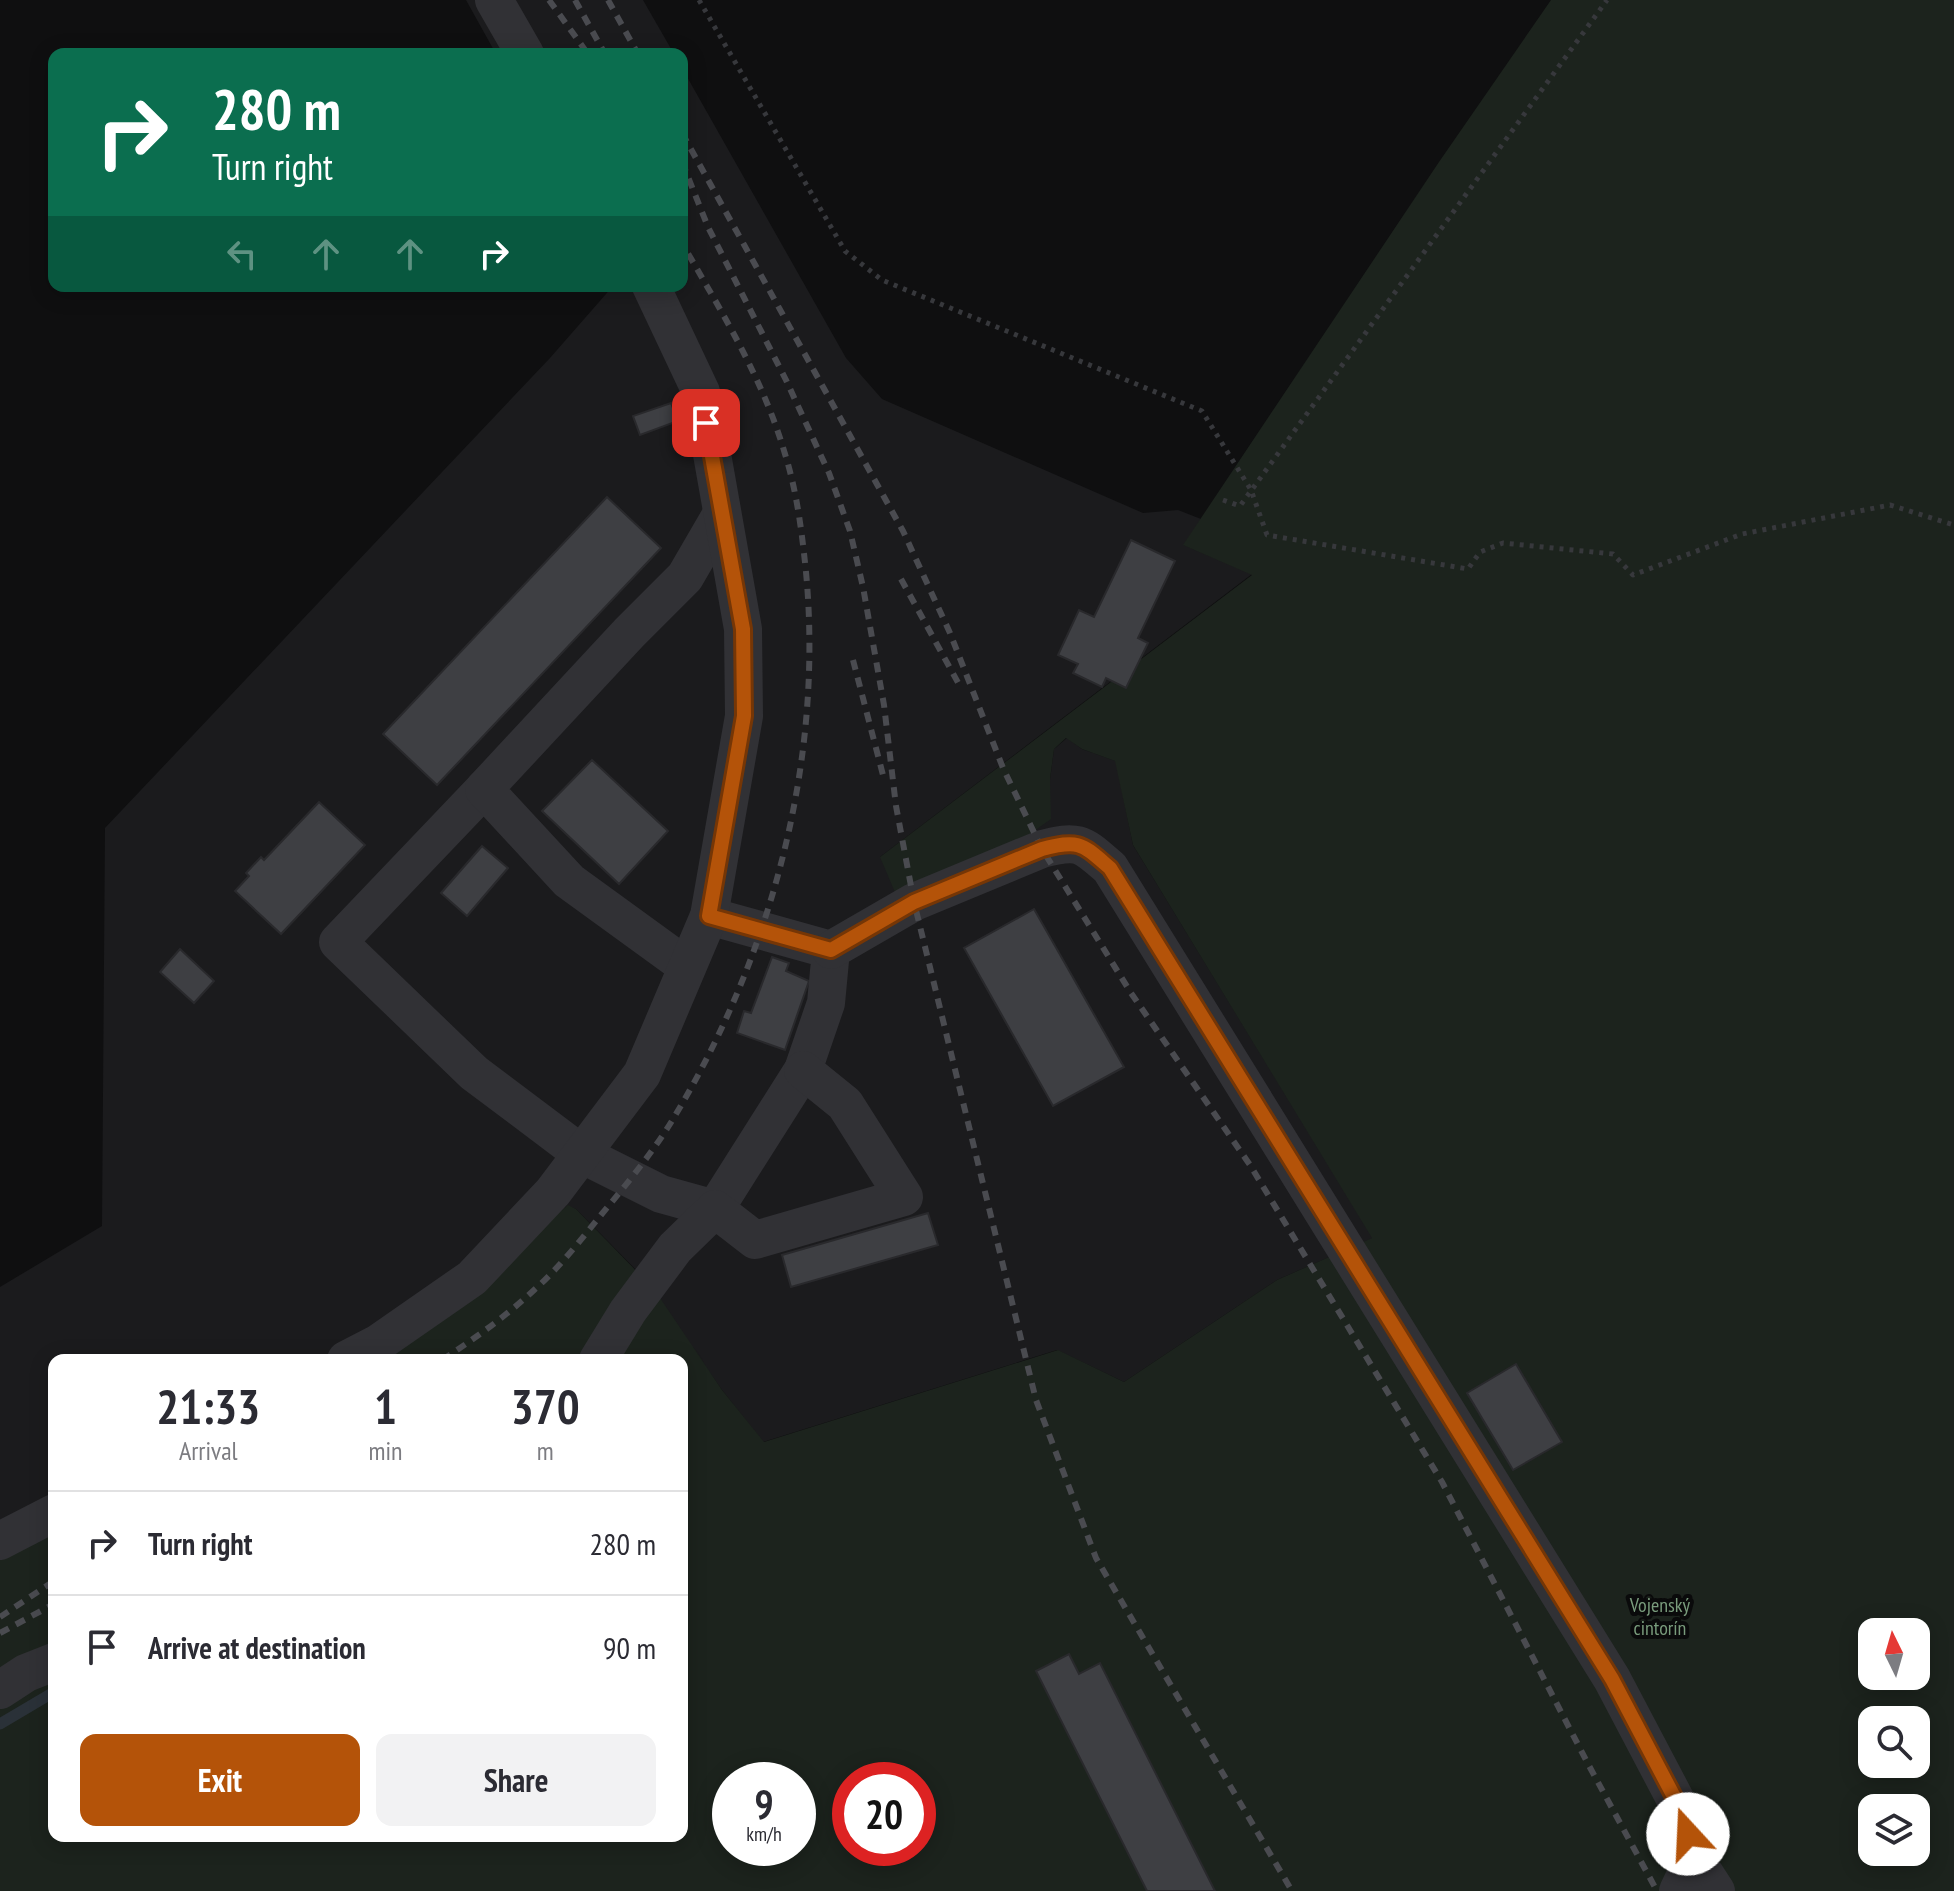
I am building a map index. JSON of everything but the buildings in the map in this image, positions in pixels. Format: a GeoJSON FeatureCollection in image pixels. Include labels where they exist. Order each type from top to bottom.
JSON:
{"type":"FeatureCollection","features":[{"type":"Feature","properties":{"kind":"lane"},"geometry":{"type":"LineString","coordinates":[[494,0],[522,48]]}},
{"type":"Feature","properties":{"kind":"lane"},"geometry":{"type":"LineString","coordinates":[[358,1354],[472,1278],[553,1192],[583,1155],[642,1074],[709,916],[744,716],[743,629],[701,392],[654,292]]}},
{"type":"Feature","properties":{"kind":"lane"},"geometry":{"type":"LineString","coordinates":[[721,515],[685,577],[338,942],[474,1073],[583,1155],[661,1194],[715,1209],[755,1240],[904,1197],[845,1104],[803,1070]]}},
{"type":"Feature","properties":{"kind":"lane"},"geometry":{"type":"LineString","coordinates":[[484,789],[569,881],[686,966]]}},
{"type":"Feature","properties":{"kind":"lane"},"geometry":{"type":"LineString","coordinates":[[709,916],[831,950],[914,902],[1042,849],[1063,844],[1083,845],[1110,868],[1612,1679],[1682,1812],[1694,1857],[1716,1891]]}},
{"type":"Feature","properties":{"kind":"lane"},"geometry":{"type":"LineString","coordinates":[[602,1354],[628,1311],[675,1248],[715,1209],[803,1070],[826,1003],[831,950]]}},
{"type":"Feature","properties":{"kind":"lane"},"geometry":{"type":"LineString","coordinates":[[0,1541],[48,1516]]}},
{"type":"Feature","properties":{"kind":"lane"},"geometry":{"type":"LineString","coordinates":[[0,1690],[26,1673],[48,1664]]}},
{"type":"Feature","properties":{"kind":"lane"},"geometry":{"type":"LineString","coordinates":[[1678,1891],[1694,1857]]}},
{"type":"Feature","properties":{"kind":"path"},"geometry":{"type":"LineString","coordinates":[[699,0],[845,251],[882,280],[1202,411],[1251,490],[1267,535],[1468,569],[1480,552],[1503,543],[1613,554],[1633,575],[1742,534],[1890,505],[1954,525]]}},
{"type":"Feature","properties":{"kind":"path"},"geometry":{"type":"LineString","coordinates":[[1223,500],[1240,506],[1607,0]]}},
{"type":"Feature","properties":{"kind":"shaded area"},"geometry":{"type":"Polygon","coordinates":[[[466,0],[643,0],[671,48],[493,48],[466,0]]]}},
{"type":"Feature","properties":{"kind":"shaded area"},"geometry":{"type":"Polygon","coordinates":[[[688,79],[846,358],[882,399],[1143,513],[1178,510],[1201,519],[1184,545],[1252,574],[880,857],[1050,779],[1054,749],[1067,738],[1082,749],[1116,761],[1133,845],[1373,1238],[1277,1280],[1124,1382],[1057,1350],[763,1442],[722,1390],[641,1275],[576,1209],[568,1206],[471,1288],[355,1354],[48,1354],[48,1528],[0,1556],[0,1287],[102,1226],[105,828],[550,358],[608,292],[688,292],[688,79]]]}},
{"type":"Feature","properties":{"kind":"green space","name":"Vojenský cintorín"},"geometry":{"type":"Polygon","coordinates":[[[1551,0],[1954,0],[1954,1891],[0,1891],[0,1556],[48,1528],[48,1842],[688,1842],[688,1354],[355,1354],[471,1288],[568,1205],[576,1209],[654,1289],[722,1390],[764,1442],[1058,1350],[1124,1382],[1277,1280],[1372,1238],[1133,845],[1115,761],[1082,749],[1066,738],[1054,749],[1050,779],[1051,819],[1020,841],[897,897],[880,857],[1252,575],[1183,545],[1551,0]]]}},
{"type":"Feature","properties":{"kind":"waterway"},"geometry":{"type":"LineString","coordinates":[[0,1724],[48,1696]]}},
{"type":"Feature","properties":{"kind":"railway"},"geometry":{"type":"LineString","coordinates":[[549,0],[584,48]]}},
{"type":"Feature","properties":{"kind":"railway"},"geometry":{"type":"LineString","coordinates":[[575,0],[602,48]]}},
{"type":"Feature","properties":{"kind":"railway"},"geometry":{"type":"LineString","coordinates":[[608,0],[635,48]]}},
{"type":"Feature","properties":{"kind":"railway"},"geometry":{"type":"LineString","coordinates":[[688,144],[903,531],[950,633],[1003,768],[1042,849],[1131,993],[1250,1165],[1442,1482],[1657,1891]]}},
{"type":"Feature","properties":{"kind":"railway"},"geometry":{"type":"LineString","coordinates":[[688,177],[708,227],[786,380],[829,473],[850,531],[884,705],[896,806],[914,902],[1036,1400],[1096,1558],[1292,1891]]}},
{"type":"Feature","properties":{"kind":"railway"},"geometry":{"type":"LineString","coordinates":[[451,1354],[500,1319],[551,1274],[662,1136],[705,1061],[736,996],[762,928],[782,859],[797,788],[806,716],[809,644],[806,572],[798,513],[785,454],[765,399],[740,346],[688,254]]}},
{"type":"Feature","properties":{"kind":"railway"},"geometry":{"type":"LineString","coordinates":[[901,579],[961,688]]}},
{"type":"Feature","properties":{"kind":"railway"},"geometry":{"type":"LineString","coordinates":[[853,660],[883,775]]}},
{"type":"Feature","properties":{"kind":"railway"},"geometry":{"type":"LineString","coordinates":[[0,1617],[48,1585]]}},
{"type":"Feature","properties":{"kind":"railway"},"geometry":{"type":"LineString","coordinates":[[0,1633],[48,1607]]}},
{"type":"Feature","properties":{"kind":"route"},"geometry":{"type":"LineString","coordinates":[[706,423],[743,629],[744,716],[709,916],[831,950],[914,902],[1042,849],[1063,844],[1083,845],[1110,868],[1612,1679],[1682,1812],[1688,1834]]}}]}
